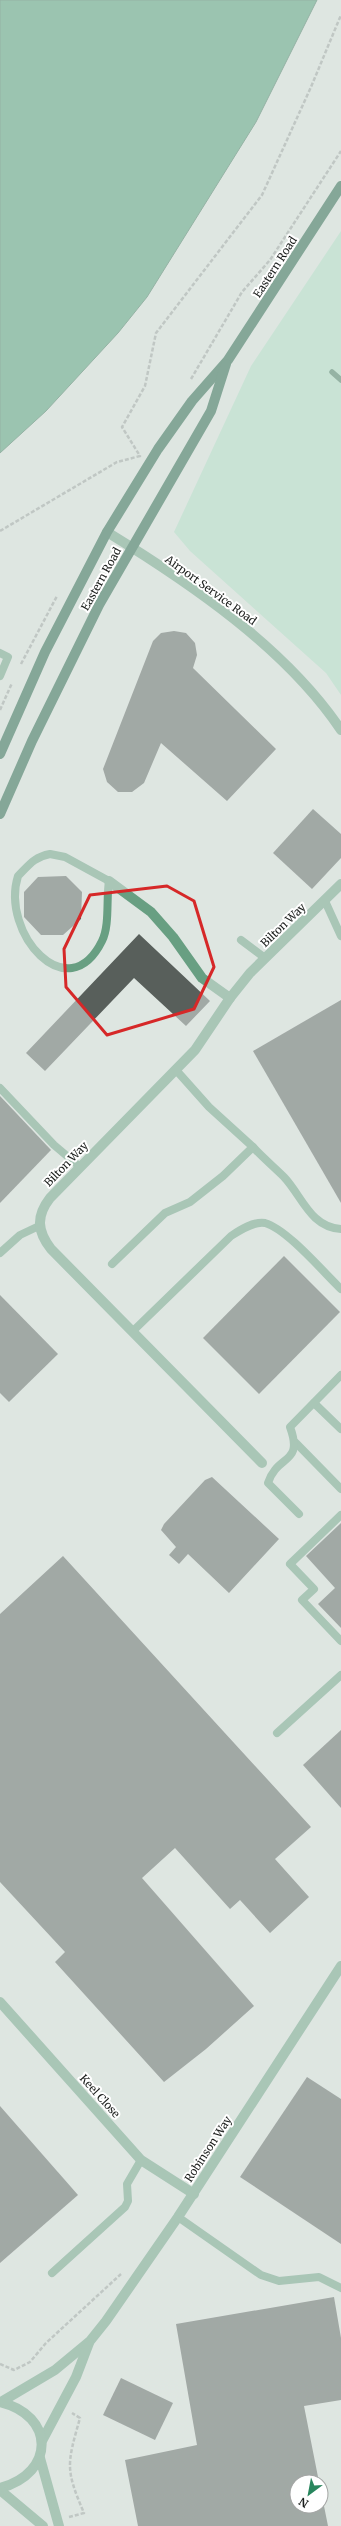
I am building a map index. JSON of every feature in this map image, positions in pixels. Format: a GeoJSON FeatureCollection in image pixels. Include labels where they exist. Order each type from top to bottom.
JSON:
{"type":"FeatureCollection","features":[{"type":"Feature","properties":{"kind":"main road","name":"Eastern Road"},"geometry":{"type":"LineString","coordinates":[[0,754],[45,652],[107,532],[158,449],[192,400],[228,360],[341,186]]}},
{"type":"Feature","properties":{"kind":"main road","name":"Eastern Road"},"geometry":{"type":"LineString","coordinates":[[0,814],[66,671],[132,548],[211,412],[228,360]]}},
{"type":"Feature","properties":{"kind":"street","name":"Airport Service Road"},"geometry":{"type":"LineString","coordinates":[[107,532],[222,610],[251,634],[296,676],[319,700],[341,730]]}},
{"type":"Feature","properties":{"kind":"street"},"geometry":{"type":"LineString","coordinates":[[109,881],[151,912],[173,937],[202,978],[230,998]]}},
{"type":"Feature","properties":{"kind":"street","name":"Bilton Way"},"geometry":{"type":"LineString","coordinates":[[39,1226],[42,1208],[80,1167],[176,1070],[207,1035],[230,998],[265,958],[341,884]]}},
{"type":"Feature","properties":{"kind":"street"},"geometry":{"type":"LineString","coordinates":[[39,1226],[42,1238],[51,1249],[262,1462]]}},
{"type":"Feature","properties":{"kind":"street","name":"Robinson Way"},"geometry":{"type":"LineString","coordinates":[[1,2402],[56,2370],[90,2341],[134,2282],[194,2194],[341,1966]]}},
{"type":"Feature","properties":{"kind":"street","name":"Keel Close"},"geometry":{"type":"LineString","coordinates":[[0,2002],[142,2160],[194,2194]]}},
{"type":"Feature","properties":{"kind":"street","name":"Robinson Way"},"geometry":{"type":"LineString","coordinates":[[42,2441],[62,2405],[90,2341]]}},
{"type":"Feature","properties":{"kind":"street"},"geometry":{"type":"LineString","coordinates":[[1,2402],[28,2416],[38,2428],[42,2441],[40,2458],[58,2523]]}},
{"type":"Feature","properties":{"kind":"street"},"geometry":{"type":"LineString","coordinates":[[40,2458],[23,2479],[0,2489],[43,2526]]}},
{"type":"Feature","properties":{"kind":"lane"},"geometry":{"type":"LineString","coordinates":[[0,653],[8,657],[0,676]]}},
{"type":"Feature","properties":{"kind":"lane"},"geometry":{"type":"LineString","coordinates":[[6,896],[12,883],[38,856],[50,854],[65,857],[109,881],[105,930],[103,940],[97,950],[87,960],[72,966],[56,968],[35,962]]}},
{"type":"Feature","properties":{"kind":"lane"},"geometry":{"type":"LineString","coordinates":[[325,901],[341,936]]}},
{"type":"Feature","properties":{"kind":"lane"},"geometry":{"type":"LineString","coordinates":[[240,940],[265,958]]}},
{"type":"Feature","properties":{"kind":"lane"},"geometry":{"type":"LineString","coordinates":[[176,1070],[209,1107],[253,1147],[294,1190],[312,1216],[323,1224],[341,1229]]}},
{"type":"Feature","properties":{"kind":"lane"},"geometry":{"type":"LineString","coordinates":[[0,1088],[54,1145],[80,1167]]}},
{"type":"Feature","properties":{"kind":"lane"},"geometry":{"type":"LineString","coordinates":[[112,1264],[164,1213],[190,1202],[223,1176],[253,1147]]}},
{"type":"Feature","properties":{"kind":"lane"},"geometry":{"type":"LineString","coordinates":[[133,1331],[231,1236],[244,1227],[264,1223],[283,1233],[341,1290]]}},
{"type":"Feature","properties":{"kind":"lane"},"geometry":{"type":"LineString","coordinates":[[0,1253],[20,1236],[39,1226]]}},
{"type":"Feature","properties":{"kind":"lane"},"geometry":{"type":"LineString","coordinates":[[341,1375],[290,1427],[296,1443],[341,1489]]}},
{"type":"Feature","properties":{"kind":"lane"},"geometry":{"type":"LineString","coordinates":[[314,1403],[341,1429]]}},
{"type":"Feature","properties":{"kind":"lane"},"geometry":{"type":"LineString","coordinates":[[296,1443],[294,1451],[270,1476],[268,1483],[299,1514]]}},
{"type":"Feature","properties":{"kind":"lane"},"geometry":{"type":"LineString","coordinates":[[341,1515],[290,1564],[314,1589],[302,1600],[341,1641]]}},
{"type":"Feature","properties":{"kind":"lane"},"geometry":{"type":"LineString","coordinates":[[277,1732],[341,1675]]}},
{"type":"Feature","properties":{"kind":"lane"},"geometry":{"type":"LineString","coordinates":[[52,2273],[125,2207],[128,2201],[127,2184],[142,2160]]}},
{"type":"Feature","properties":{"kind":"lane"},"geometry":{"type":"LineString","coordinates":[[178,2217],[261,2275],[279,2281],[319,2277],[341,2288]]}},
{"type":"Feature","properties":{"kind":"path"},"geometry":{"type":"LineString","coordinates":[[0,530],[117,462],[140,456],[122,427],[145,386],[156,333],[262,194],[311,87],[341,15]]}},
{"type":"Feature","properties":{"kind":"path"},"geometry":{"type":"LineString","coordinates":[[0,2364],[14,2370],[30,2362],[46,2343],[124,2271]]}},
{"type":"Feature","properties":{"kind":"path"},"geometry":{"type":"LineString","coordinates":[[30,2362],[37,2381]]}},
{"type":"Feature","properties":{"kind":"path"},"geometry":{"type":"LineString","coordinates":[[58,2523],[84,2513],[71,2484],[68,2459],[80,2418],[62,2405]]}},
{"type":"Feature","properties":{"kind":"highlighted area"},"geometry":{"type":"Polygon","coordinates":[[[167,886],[194,901],[214,967],[194,1009],[107,1035],[66,987],[64,949],[90,895],[167,886]]]}},
{"type":"Feature","properties":{"kind":"shaded area"},"geometry":{"type":"Polygon","coordinates":[[[0,0],[317,0],[256,122],[147,297],[118,333],[46,411],[0,453],[0,0]]]}},
{"type":"Feature","properties":{"kind":"shaded area"},"geometry":{"type":"Polygon","coordinates":[[[341,231],[341,695],[326,673],[190,551],[174,532],[251,366],[341,231]]]}},
{"type":"Feature","properties":{"kind":"building"},"geometry":{"type":"Polygon","coordinates":[[[174,631],[186,633],[195,643],[197,655],[193,668],[276,749],[227,801],[161,743],[144,783],[132,792],[118,792],[107,782],[103,769],[153,641],[161,633],[174,631]]]}},
{"type":"Feature","properties":{"kind":"building"},"geometry":{"type":"Polygon","coordinates":[[[313,809],[341,834],[341,858],[312,889],[273,853],[313,809]]]}},
{"type":"Feature","properties":{"kind":"building"},"geometry":{"type":"Polygon","coordinates":[[[66,876],[82,892],[81,919],[63,935],[41,935],[24,917],[24,892],[38,877],[66,876]]]}},
{"type":"Feature","properties":{"kind":"building"},"geometry":{"type":"Polygon","coordinates":[[[139,934],[210,1001],[186,1026],[134,978],[45,1071],[26,1053],[139,934]]]}},
{"type":"Feature","properties":{"kind":"building"},"geometry":{"type":"Polygon","coordinates":[[[341,1000],[341,1203],[253,1051],[341,1000]]]}},
{"type":"Feature","properties":{"kind":"building"},"geometry":{"type":"Polygon","coordinates":[[[0,1096],[51,1150],[0,1203],[0,1096]]]}},
{"type":"Feature","properties":{"kind":"building"},"geometry":{"type":"Polygon","coordinates":[[[284,1256],[340,1312],[259,1394],[203,1338],[284,1256]]]}},
{"type":"Feature","properties":{"kind":"building"},"geometry":{"type":"Polygon","coordinates":[[[0,1295],[58,1354],[9,1402],[0,1393],[0,1295]]]}},
{"type":"Feature","properties":{"kind":"building"},"geometry":{"type":"Polygon","coordinates":[[[212,1477],[279,1539],[229,1593],[188,1554],[179,1564],[169,1555],[176,1547],[161,1530],[164,1524],[205,1480],[212,1477]]]}},
{"type":"Feature","properties":{"kind":"building"},"geometry":{"type":"Polygon","coordinates":[[[341,1523],[341,1628],[318,1604],[335,1588],[306,1556],[341,1523]]]}},
{"type":"Feature","properties":{"kind":"building"},"geometry":{"type":"Polygon","coordinates":[[[63,1556],[311,1827],[275,1859],[309,1897],[270,1933],[240,1900],[230,1909],[175,1848],[142,1878],[254,2006],[206,2049],[164,2082],[55,1962],[65,1952],[0,1882],[0,1614],[63,1556]]]}},
{"type":"Feature","properties":{"kind":"building"},"geometry":{"type":"Polygon","coordinates":[[[341,1730],[341,1808],[303,1765],[341,1730]]]}},
{"type":"Feature","properties":{"kind":"building"},"geometry":{"type":"Polygon","coordinates":[[[307,2077],[341,2099],[341,2244],[240,2177],[307,2077]]]}},
{"type":"Feature","properties":{"kind":"building"},"geometry":{"type":"Polygon","coordinates":[[[0,2106],[78,2195],[0,2263],[0,2106]]]}},
{"type":"Feature","properties":{"kind":"building"},"geometry":{"type":"Polygon","coordinates":[[[334,2297],[341,2338],[341,2400],[304,2406],[317,2474],[289,2474],[289,2514],[326,2514],[328,2526],[138,2526],[125,2460],[197,2445],[176,2324],[334,2297]]]}},
{"type":"Feature","properties":{"kind":"building"},"geometry":{"type":"Polygon","coordinates":[[[121,2378],[173,2403],[155,2440],[103,2415],[121,2378]]]}},
{"type":"Feature","properties":{"kind":"waterway"},"geometry":{"type":"LineString","coordinates":[[332,372],[341,380]]}}]}
